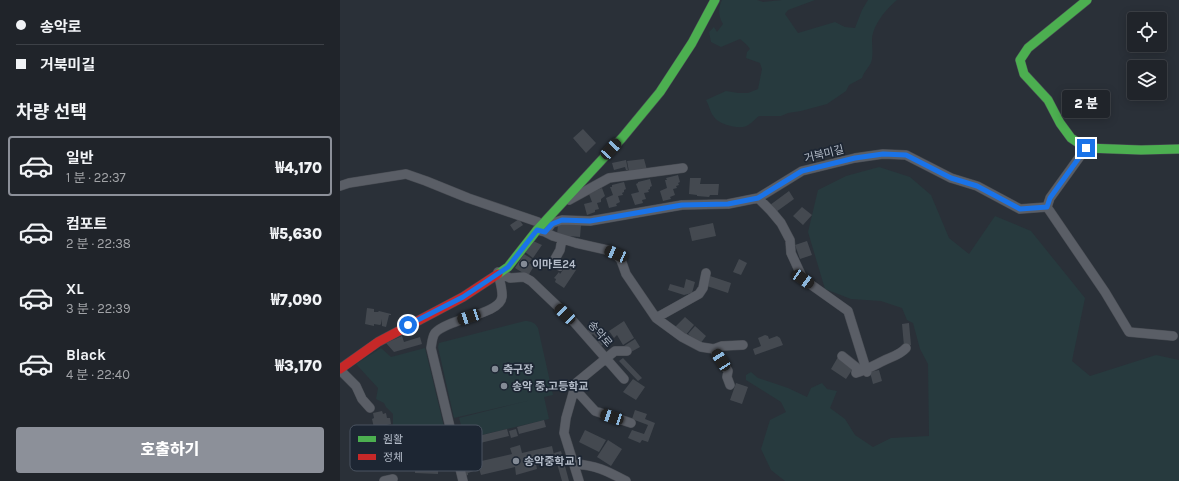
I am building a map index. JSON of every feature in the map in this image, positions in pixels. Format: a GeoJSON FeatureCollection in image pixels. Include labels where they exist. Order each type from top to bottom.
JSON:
{"type":"FeatureCollection","features":[{"type":"Feature","properties":{"kind":"main road"},"geometry":{"type":"LineString","coordinates":[[340,365],[350,356],[370,343],[450,299],[481,279],[540,228],[663,82],[683,51],[711,0]]}},
{"type":"Feature","properties":{"kind":"main road"},"geometry":{"type":"LineString","coordinates":[[340,370],[358,355],[378,342],[463,297],[498,272],[508,267],[559,205],[622,138],[660,92],[692,43],[715,0]]}},
{"type":"Feature","properties":{"kind":"main road"},"geometry":{"type":"LineString","coordinates":[[1087,0],[1028,48],[1020,60],[1024,74],[1048,100],[1060,123],[1071,138],[1086,148],[1140,150],[1179,148]]}},
{"type":"Feature","properties":{"kind":"street"},"geometry":{"type":"LineString","coordinates":[[1086,148],[1050,198],[1047,207],[1105,292],[1129,332],[1173,336]]}},
{"type":"Feature","properties":{"kind":"street","name":"거북미길"},"geometry":{"type":"LineString","coordinates":[[540,228],[562,220],[590,221],[682,205],[728,204],[758,198],[802,171],[855,158],[883,154],[906,155],[951,178],[977,186],[1020,209],[1047,207]]}},
{"type":"Feature","properties":{"kind":"street"},"geometry":{"type":"LineString","coordinates":[[559,205],[609,178],[683,168]]}},
{"type":"Feature","properties":{"kind":"street"},"geometry":{"type":"LineString","coordinates":[[340,186],[348,183],[406,174],[468,198],[540,228],[562,239],[607,250],[616,254],[621,260],[626,274],[656,318],[701,347],[714,349],[722,346],[743,345]]}},
{"type":"Feature","properties":{"kind":"street"},"geometry":{"type":"LineString","coordinates":[[758,198],[781,223],[790,240],[791,253],[803,279],[848,311],[867,371]]}},
{"type":"Feature","properties":{"kind":"street"},"geometry":{"type":"LineString","coordinates":[[560,266],[555,259],[560,250],[562,239]]}},
{"type":"Feature","properties":{"kind":"street"},"geometry":{"type":"LineString","coordinates":[[450,425],[431,348],[432,340],[434,334],[439,330],[458,320],[490,310],[499,304],[502,297],[498,272]]}},
{"type":"Feature","properties":{"kind":"street","name":"송악로"},"geometry":{"type":"LineString","coordinates":[[498,272],[510,278],[524,277],[531,280],[572,321],[605,358],[576,383],[566,418],[564,433],[578,481]]}},
{"type":"Feature","properties":{"kind":"street"},"geometry":{"type":"LineString","coordinates":[[656,318],[699,294],[704,288],[706,273]]}},
{"type":"Feature","properties":{"kind":"street"},"geometry":{"type":"LineString","coordinates":[[842,356],[857,368],[856,373],[867,371],[899,354],[906,348]]}},
{"type":"Feature","properties":{"kind":"street"},"geometry":{"type":"LineString","coordinates":[[714,349],[728,371],[727,377],[730,385]]}},
{"type":"Feature","properties":{"kind":"street"},"geometry":{"type":"LineString","coordinates":[[624,380],[605,358],[615,351],[627,351]]}},
{"type":"Feature","properties":{"kind":"street"},"geometry":{"type":"LineString","coordinates":[[340,370],[356,386],[362,399],[370,408]]}},
{"type":"Feature","properties":{"kind":"street"},"geometry":{"type":"LineString","coordinates":[[574,388],[595,411],[631,423]]}},
{"type":"Feature","properties":{"kind":"street"},"geometry":{"type":"LineString","coordinates":[[574,464],[586,464],[599,467],[626,481]]}},
{"type":"Feature","properties":{"kind":"street"},"geometry":{"type":"LineString","coordinates":[[461,471],[463,481]]}},
{"type":"Feature","properties":{"kind":"street"},"geometry":{"type":"LineString","coordinates":[[384,481],[393,479]]}},
{"type":"Feature","properties":{"kind":"green space"},"geometry":{"type":"Polygon","coordinates":[[[722,0],[757,0],[763,2],[782,0],[815,0],[788,10],[785,14],[798,33],[835,22],[845,27],[855,28],[862,10],[868,0],[897,0],[877,23],[872,39],[872,56],[870,64],[862,78],[849,85],[846,91],[827,104],[781,116],[759,116],[751,123],[743,127],[739,127],[719,122],[711,113],[706,100],[726,91],[748,93],[758,89],[762,69],[760,63],[746,58],[747,52],[750,49],[740,39],[721,47],[711,42],[709,32],[714,27],[717,32],[723,24],[719,12],[722,0]]]}},
{"type":"Feature","properties":{"kind":"green space"},"geometry":{"type":"Polygon","coordinates":[[[879,167],[910,177],[931,195],[949,238],[969,254],[995,216],[1031,231],[1085,298],[1072,361],[1090,376],[1156,355],[1179,360],[1179,481],[785,481],[771,470],[761,449],[770,420],[786,412],[781,402],[746,380],[746,375],[751,372],[758,378],[788,388],[807,397],[811,388],[822,383],[827,389],[837,391],[830,408],[845,419],[855,435],[873,447],[891,438],[929,436],[928,364],[920,349],[913,323],[907,320],[902,308],[881,301],[851,299],[825,289],[808,232],[818,190],[846,176],[879,167]]]}},
{"type":"Feature","properties":{"kind":"green space"},"geometry":{"type":"Polygon","coordinates":[[[525,321],[530,321],[536,325],[538,328],[553,395],[544,397],[549,419],[482,435],[482,425],[461,425],[459,418],[531,400],[454,418],[438,347],[439,343],[525,321]]]}},
{"type":"Feature","properties":{"kind":"green space"},"geometry":{"type":"Polygon","coordinates":[[[381,348],[391,357],[425,348],[444,425],[393,425],[393,414],[384,403],[376,399],[378,388],[356,364],[381,348]]]}},
{"type":"Feature","properties":{"kind":"building"},"geometry":{"type":"Polygon","coordinates":[[[583,129],[596,143],[586,153],[573,138],[583,129]]]}},
{"type":"Feature","properties":{"kind":"building"},"geometry":{"type":"Polygon","coordinates":[[[644,159],[647,170],[629,172],[627,161],[644,159]]]}},
{"type":"Feature","properties":{"kind":"building"},"geometry":{"type":"Polygon","coordinates":[[[626,160],[628,170],[626,170],[625,167],[614,170],[612,163],[626,160]]]}},
{"type":"Feature","properties":{"kind":"building"},"geometry":{"type":"Polygon","coordinates":[[[678,175],[680,182],[678,183],[679,185],[676,186],[677,188],[673,189],[675,195],[670,197],[671,199],[663,201],[660,191],[667,188],[666,178],[678,175]]]}},
{"type":"Feature","properties":{"kind":"building"},"geometry":{"type":"Polygon","coordinates":[[[690,178],[701,178],[700,184],[719,184],[718,195],[710,195],[709,197],[689,194],[690,178]]]}},
{"type":"Feature","properties":{"kind":"building"},"geometry":{"type":"Polygon","coordinates":[[[650,179],[652,186],[648,190],[649,192],[644,193],[646,199],[642,200],[643,203],[635,205],[631,194],[639,192],[636,184],[638,182],[650,179]]]}},
{"type":"Feature","properties":{"kind":"building"},"geometry":{"type":"Polygon","coordinates":[[[624,182],[626,189],[622,193],[623,195],[618,196],[620,202],[616,204],[617,206],[609,208],[606,198],[613,195],[610,187],[612,187],[612,185],[624,182]]]}},
{"type":"Feature","properties":{"kind":"building"},"geometry":{"type":"Polygon","coordinates":[[[602,188],[605,196],[601,199],[601,202],[597,203],[599,209],[587,215],[584,204],[592,202],[589,194],[602,188]]]}},
{"type":"Feature","properties":{"kind":"building"},"geometry":{"type":"Polygon","coordinates":[[[789,191],[794,199],[776,212],[770,205],[789,191]]]}},
{"type":"Feature","properties":{"kind":"building"},"geometry":{"type":"Polygon","coordinates":[[[802,207],[812,215],[803,225],[793,216],[802,207]]]}},
{"type":"Feature","properties":{"kind":"building"},"geometry":{"type":"Polygon","coordinates":[[[519,219],[523,225],[514,231],[510,225],[519,219]]]}},
{"type":"Feature","properties":{"kind":"building"},"geometry":{"type":"Polygon","coordinates":[[[713,223],[716,236],[692,241],[689,228],[713,223]]]}},
{"type":"Feature","properties":{"kind":"building"},"geometry":{"type":"Polygon","coordinates":[[[558,224],[581,225],[580,237],[557,235],[558,224]]]}},
{"type":"Feature","properties":{"kind":"building"},"geometry":{"type":"Polygon","coordinates":[[[533,241],[542,245],[533,258],[525,252],[533,241]]]}},
{"type":"Feature","properties":{"kind":"building"},"geometry":{"type":"Polygon","coordinates":[[[807,241],[812,255],[800,259],[795,245],[807,241]]]}},
{"type":"Feature","properties":{"kind":"building","name":"이마트24"},"geometry":{"type":"Polygon","coordinates":[[[524,254],[532,259],[529,263],[534,266],[528,276],[515,268],[524,254]]]}},
{"type":"Feature","properties":{"kind":"building"},"geometry":{"type":"Polygon","coordinates":[[[739,259],[747,263],[741,275],[733,272],[739,259]]]}},
{"type":"Feature","properties":{"kind":"building"},"geometry":{"type":"Polygon","coordinates":[[[567,264],[576,270],[564,288],[555,282],[556,279],[554,278],[559,272],[560,274],[567,264]]]}},
{"type":"Feature","properties":{"kind":"building"},"geometry":{"type":"Polygon","coordinates":[[[710,276],[731,283],[728,293],[707,286],[710,276]]]}},
{"type":"Feature","properties":{"kind":"building"},"geometry":{"type":"Polygon","coordinates":[[[686,279],[695,282],[692,293],[684,295],[668,290],[670,284],[684,288],[686,279]]]}},
{"type":"Feature","properties":{"kind":"building"},"geometry":{"type":"Polygon","coordinates":[[[367,308],[374,309],[374,312],[379,311],[391,314],[389,315],[386,327],[382,326],[382,319],[380,325],[374,324],[374,326],[365,324],[367,308]]]}},
{"type":"Feature","properties":{"kind":"building"},"geometry":{"type":"Polygon","coordinates":[[[685,317],[694,325],[685,336],[675,327],[685,317]]]}},
{"type":"Feature","properties":{"kind":"building"},"geometry":{"type":"Polygon","coordinates":[[[624,321],[634,338],[623,345],[617,335],[614,338],[609,331],[624,321]]]}},
{"type":"Feature","properties":{"kind":"building"},"geometry":{"type":"Polygon","coordinates":[[[909,323],[911,345],[904,346],[902,324],[909,323]]]}},
{"type":"Feature","properties":{"kind":"building"},"geometry":{"type":"Polygon","coordinates":[[[596,324],[609,339],[600,347],[595,343],[599,340],[593,334],[590,337],[586,332],[596,324]]]}},
{"type":"Feature","properties":{"kind":"building"},"geometry":{"type":"Polygon","coordinates":[[[695,326],[706,336],[700,344],[688,334],[695,326]]]}},
{"type":"Feature","properties":{"kind":"building"},"geometry":{"type":"Polygon","coordinates":[[[765,335],[768,336],[769,339],[777,336],[780,338],[783,345],[755,355],[753,349],[761,346],[758,338],[765,335]]]}},
{"type":"Feature","properties":{"kind":"building"},"geometry":{"type":"Polygon","coordinates":[[[402,336],[404,342],[420,337],[422,344],[394,352],[386,343],[402,336]]]}},
{"type":"Feature","properties":{"kind":"building"},"geometry":{"type":"Polygon","coordinates":[[[635,339],[640,347],[631,352],[624,346],[635,339]]]}},
{"type":"Feature","properties":{"kind":"building"},"geometry":{"type":"Polygon","coordinates":[[[838,357],[854,367],[846,379],[831,369],[838,357]]]}},
{"type":"Feature","properties":{"kind":"building"},"geometry":{"type":"Polygon","coordinates":[[[623,358],[642,378],[638,381],[619,361],[623,358]]]}},
{"type":"Feature","properties":{"kind":"building"},"geometry":{"type":"Polygon","coordinates":[[[879,370],[882,381],[873,384],[870,372],[879,370]]]}},
{"type":"Feature","properties":{"kind":"building"},"geometry":{"type":"Polygon","coordinates":[[[633,379],[645,387],[636,400],[623,392],[633,379]]]}},
{"type":"Feature","properties":{"kind":"building"},"geometry":{"type":"Polygon","coordinates":[[[736,383],[748,387],[742,404],[730,400],[736,383]]]}},
{"type":"Feature","properties":{"kind":"building"},"geometry":{"type":"Polygon","coordinates":[[[635,410],[647,414],[645,419],[655,423],[648,442],[642,440],[640,443],[628,438],[632,430],[644,434],[648,425],[632,419],[635,410]]]}},
{"type":"Feature","properties":{"kind":"building"},"geometry":{"type":"Polygon","coordinates":[[[382,411],[383,414],[386,413],[387,418],[390,418],[391,424],[373,425],[373,413],[382,411]]]}},
{"type":"Feature","properties":{"kind":"building"},"geometry":{"type":"Polygon","coordinates":[[[544,420],[546,427],[519,434],[517,427],[544,420]]]}},
{"type":"Feature","properties":{"kind":"building"},"geometry":{"type":"Polygon","coordinates":[[[507,429],[509,436],[482,443],[482,435],[507,429]]]}},
{"type":"Feature","properties":{"kind":"building"},"geometry":{"type":"Polygon","coordinates":[[[516,429],[518,436],[511,438],[509,431],[516,429]]]}},
{"type":"Feature","properties":{"kind":"building"},"geometry":{"type":"Polygon","coordinates":[[[585,430],[606,440],[599,452],[579,442],[585,430]]]}},
{"type":"Feature","properties":{"kind":"building"},"geometry":{"type":"Polygon","coordinates":[[[608,440],[622,449],[611,466],[597,457],[608,440]]]}},
{"type":"Feature","properties":{"kind":"building","name":"송악중학교 1"},"geometry":{"type":"Polygon","coordinates":[[[520,445],[522,453],[552,446],[555,459],[536,464],[537,469],[516,475],[515,467],[481,475],[480,471],[482,471],[482,461],[512,454],[510,448],[520,445]]]}},
{"type":"Feature","properties":{"kind":"building"},"geometry":{"type":"Polygon","coordinates":[[[561,451],[569,481],[562,481],[554,453],[561,451]]]}},
{"type":"Feature","properties":{"kind":"building"},"geometry":{"type":"Polygon","coordinates":[[[415,471],[438,471],[438,474],[415,473],[415,471]]]}},
{"type":"Feature","properties":{"kind":"building"},"geometry":{"type":"Polygon","coordinates":[[[461,471],[474,471],[468,473],[468,475],[462,477],[461,471]]]}},
{"type":"Feature","properties":{"kind":"traffic: fast"},"geometry":{"type":"LineString","coordinates":[[498,274],[508,267],[537,230],[622,138],[660,92],[692,43],[715,0]]}},
{"type":"Feature","properties":{"kind":"traffic: fast"},"geometry":{"type":"LineString","coordinates":[[1087,0],[1028,48],[1020,60],[1024,74],[1048,100],[1060,123],[1071,138],[1086,148],[1141,150],[1179,149]]}},
{"type":"Feature","properties":{"kind":"traffic: jam"},"geometry":{"type":"LineString","coordinates":[[340,369],[378,342],[463,297],[498,274]]}},
{"type":"Feature","properties":{"kind":"place","name":"이마트24"},"geometry":{"type":"Point","coordinates":[524,264]}},
{"type":"Feature","properties":{"kind":"place","name":"축구장"},"geometry":{"type":"Point","coordinates":[495,369]}},
{"type":"Feature","properties":{"kind":"place","name":"송악 중,고등학교"},"geometry":{"type":"Point","coordinates":[504,386]}},
{"type":"Feature","properties":{"kind":"place","name":"송악중학교 1"},"geometry":{"type":"Point","coordinates":[516,461]}},
{"type":"Feature","properties":{"kind":"route"},"geometry":{"type":"LineString","coordinates":[[408,325],[463,297],[498,272],[508,267],[537,230],[545,232],[552,224],[562,220],[590,221],[682,205],[728,204],[758,198],[802,171],[855,158],[883,154],[906,155],[951,178],[977,186],[1020,209],[1047,207],[1050,198],[1086,148]]}}]}
